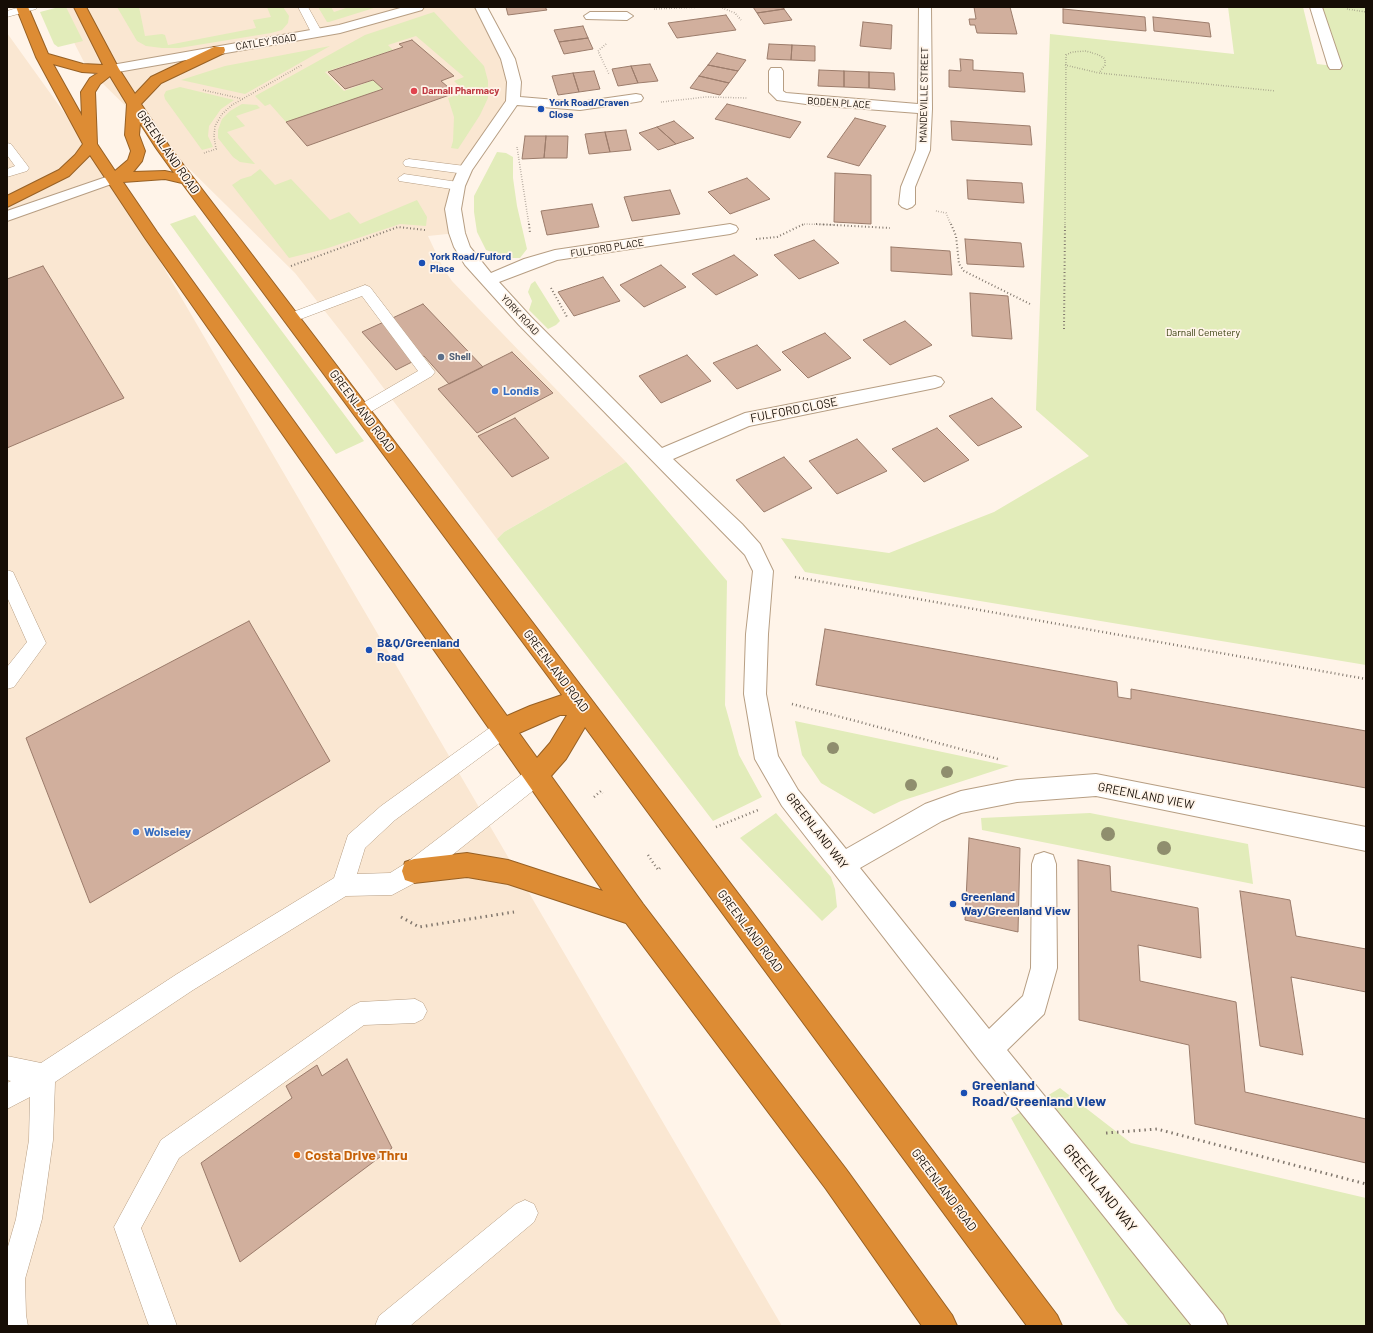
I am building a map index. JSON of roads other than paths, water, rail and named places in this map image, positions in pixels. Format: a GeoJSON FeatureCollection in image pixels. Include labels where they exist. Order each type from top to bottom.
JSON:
{"type":"FeatureCollection","features":[{"type":"Feature","properties":{"kind":"highway","name":"GREENLAND ROAD"},"geometry":{"type":"LineString","coordinates":[[80,7],[112,69],[163,148],[259,278],[362,411],[1046,1326]]}},
{"type":"Feature","properties":{"kind":"highway"},"geometry":{"type":"LineString","coordinates":[[26,8],[43,57],[90,144],[112,179],[502,730],[537,775],[634,913],[836,1179],[941,1326]]}},
{"type":"Feature","properties":{"kind":"highway"},"geometry":{"type":"LineString","coordinates":[[112,179],[127,170],[135,161],[138,150],[132,135],[134,104],[156,80],[219,50]]}},
{"type":"Feature","properties":{"kind":"highway"},"geometry":{"type":"LineString","coordinates":[[43,57],[82,68],[112,69]]}},
{"type":"Feature","properties":{"kind":"highway"},"geometry":{"type":"LineString","coordinates":[[7,202],[64,173],[80,158],[90,144],[88,92],[95,81],[112,69]]}},
{"type":"Feature","properties":{"kind":"highway"},"geometry":{"type":"LineString","coordinates":[[112,179],[165,175],[187,180]]}},
{"type":"Feature","properties":{"kind":"highway"},"geometry":{"type":"LineString","coordinates":[[502,730],[538,712],[560,705],[583,706],[572,730],[558,751],[537,775]]}},
{"type":"Feature","properties":{"kind":"highway"},"geometry":{"type":"LineString","coordinates":[[414,871],[466,865],[508,872],[634,913]]}},
{"type":"Feature","properties":{"kind":"street","name":"CATLEY ROAD"},"geometry":{"type":"LineString","coordinates":[[112,69],[317,34],[418,7]]}},
{"type":"Feature","properties":{"kind":"street","name":"YORK ROAD"},"geometry":{"type":"LineString","coordinates":[[481,7],[508,59],[514,82],[512,101],[465,170],[458,186],[453,209],[457,233],[470,261],[572,370],[735,530],[753,550],[763,572]]}},
{"type":"Feature","properties":{"kind":"street","name":"MANDEVILLE STREET"},"geometry":{"type":"LineString","coordinates":[[907,204],[908,187],[922,150],[925,109],[925,7]]}},
{"type":"Feature","properties":{"kind":"street"},"geometry":{"type":"LineString","coordinates":[[1316,7],[1335,66]]}},
{"type":"Feature","properties":{"kind":"street"},"geometry":{"type":"LineString","coordinates":[[590,16],[628,11],[629,32]]}},
{"type":"Feature","properties":{"kind":"street","name":"BODEN PLACE"},"geometry":{"type":"LineString","coordinates":[[776,71],[776,92],[782,97],[813,101],[925,109]]}},
{"type":"Feature","properties":{"kind":"street"},"geometry":{"type":"LineString","coordinates":[[512,101],[580,106],[636,98]]}},
{"type":"Feature","properties":{"kind":"street"},"geometry":{"type":"LineString","coordinates":[[7,216],[77,190],[112,179]]}},
{"type":"Feature","properties":{"kind":"street","name":"FULFORD PLACE"},"geometry":{"type":"LineString","coordinates":[[488,281],[530,263],[555,255],[730,229]]}},
{"type":"Feature","properties":{"kind":"street","name":"FULFORD CLOSE"},"geometry":{"type":"LineString","coordinates":[[659,457],[745,420],[935,382]]}},
{"type":"Feature","properties":{"kind":"street","name":"GREENLAND WAY"},"geometry":{"type":"LineString","coordinates":[[763,572],[757,634],[755,694],[767,759],[790,798],[988,1049],[1212,1326]]}},
{"type":"Feature","properties":{"kind":"street","name":"GREENLAND VIEW"},"geometry":{"type":"LineString","coordinates":[[843,864],[907,826],[934,812],[961,802],[1017,791],[1096,785],[1366,839]]}},
{"type":"Feature","properties":{"kind":"street"},"geometry":{"type":"LineString","coordinates":[[988,1049],[1034,1004],[1044,968],[1044,864]]}},
{"type":"Feature","properties":{"kind":"lane"},"geometry":{"type":"LineString","coordinates":[[303,7],[317,34]]}},
{"type":"Feature","properties":{"kind":"lane"},"geometry":{"type":"LineString","coordinates":[[7,14],[26,8]]}},
{"type":"Feature","properties":{"kind":"lane"},"geometry":{"type":"LineString","coordinates":[[7,146],[23,168],[7,173]]}},
{"type":"Feature","properties":{"kind":"lane"},"geometry":{"type":"LineString","coordinates":[[409,163],[465,170]]}},
{"type":"Feature","properties":{"kind":"lane"},"geometry":{"type":"LineString","coordinates":[[404,178],[458,186]]}},
{"type":"Feature","properties":{"kind":"lane"},"geometry":{"type":"LineString","coordinates":[[290,318],[365,290],[427,372],[362,411]]}},
{"type":"Feature","properties":{"kind":"lane"},"geometry":{"type":"LineString","coordinates":[[7,577],[37,643],[7,681]]}},
{"type":"Feature","properties":{"kind":"lane"},"geometry":{"type":"LineString","coordinates":[[343,885],[356,842],[388,813],[502,730]]}},
{"type":"Feature","properties":{"kind":"lane"},"geometry":{"type":"LineString","coordinates":[[7,1097],[43,1076],[185,982],[343,885],[392,884],[414,871],[537,775]]}},
{"type":"Feature","properties":{"kind":"lane"},"geometry":{"type":"LineString","coordinates":[[163,1326],[127,1227],[170,1149],[360,1014],[415,1011]]}},
{"type":"Feature","properties":{"kind":"lane"},"geometry":{"type":"LineString","coordinates":[[7,1068],[43,1076]]}},
{"type":"Feature","properties":{"kind":"lane"},"geometry":{"type":"LineString","coordinates":[[14,1326],[12,1315],[12,1279],[29,1219],[38,1164],[41,1140],[43,1076]]}},
{"type":"Feature","properties":{"kind":"lane"},"geometry":{"type":"LineString","coordinates":[[388,1326],[525,1213]]}},
{"type":"Feature","properties":{"kind":"place","name":"Darnall Pharmacy"},"geometry":{"type":"Point","coordinates":[414,91]}},
{"type":"Feature","properties":{"kind":"place","name":"York Road/Craven Close"},"geometry":{"type":"Point","coordinates":[541,109]}},
{"type":"Feature","properties":{"kind":"place","name":"York Road/Fulford Place"},"geometry":{"type":"Point","coordinates":[422,263]}},
{"type":"Feature","properties":{"kind":"place","name":"Shell"},"geometry":{"type":"Point","coordinates":[441,357]}},
{"type":"Feature","properties":{"kind":"place","name":"Londis"},"geometry":{"type":"Point","coordinates":[495,391]}},
{"type":"Feature","properties":{"kind":"place","name":"B&Q/Greenland Road"},"geometry":{"type":"Point","coordinates":[369,650]}},
{"type":"Feature","properties":{"kind":"place","name":"Wolseley"},"geometry":{"type":"Point","coordinates":[136,832]}},
{"type":"Feature","properties":{"kind":"place","name":"Greenland Way/Greenland View"},"geometry":{"type":"Point","coordinates":[953,904]}},
{"type":"Feature","properties":{"kind":"place","name":"Greenland Road/Greenland View"},"geometry":{"type":"Point","coordinates":[964,1093]}},
{"type":"Feature","properties":{"kind":"place","name":"Costa Drive Thru"},"geometry":{"type":"Point","coordinates":[297,1155]}},
{"type":"Feature","properties":{"kind":"park label","name":"Darnall Cemetery"},"geometry":{"type":"Point","coordinates":[1203,333]}}]}
